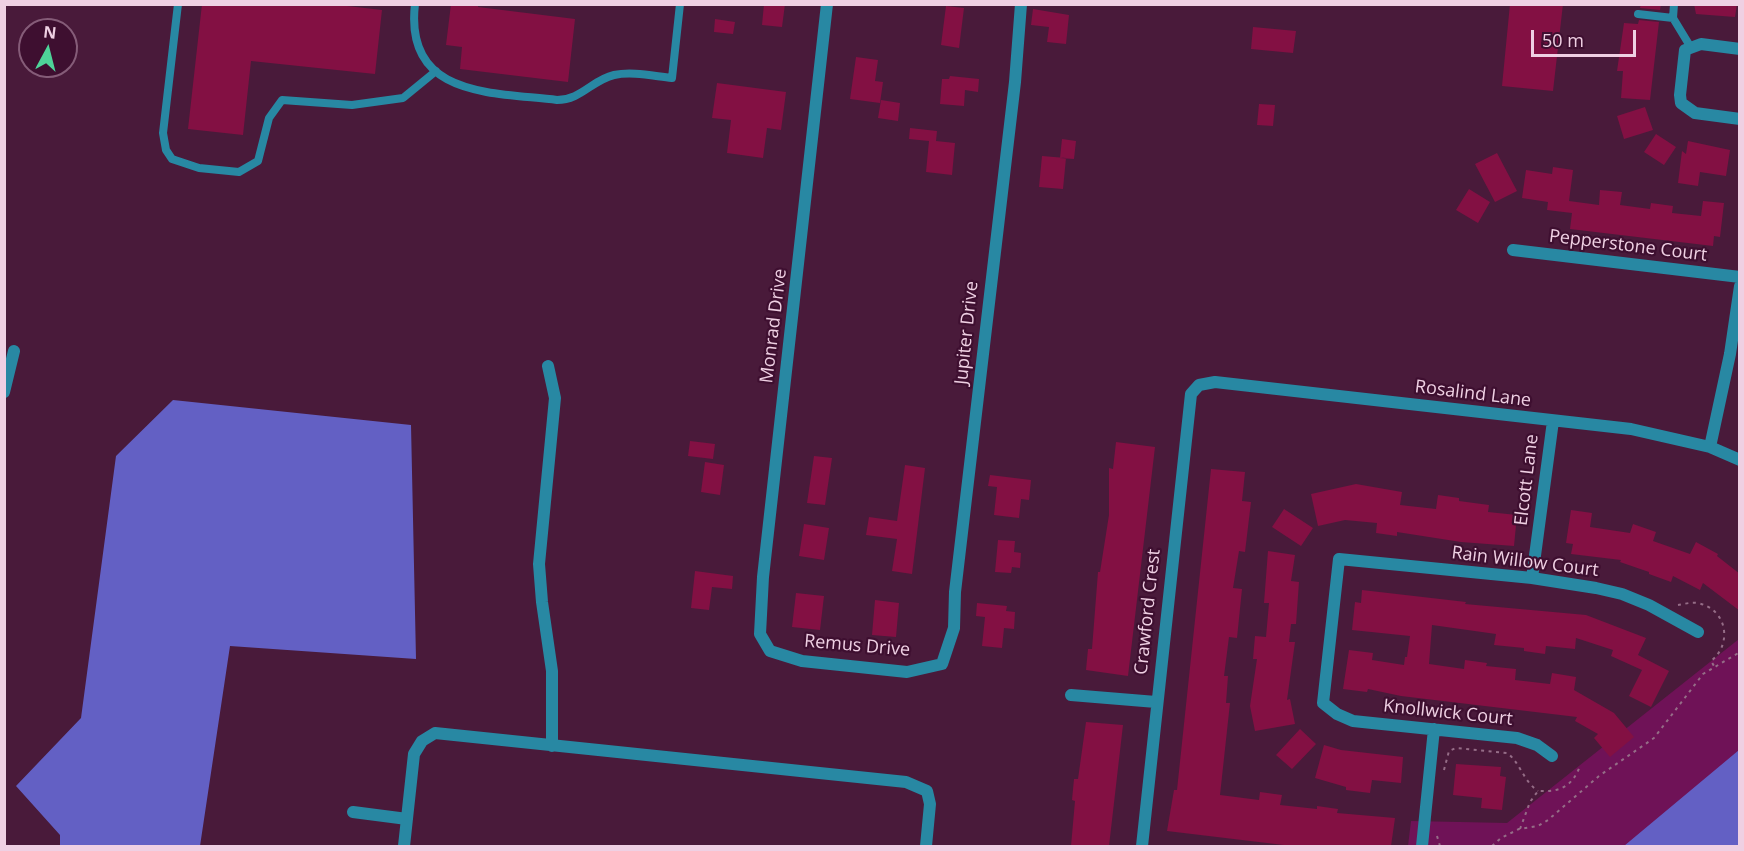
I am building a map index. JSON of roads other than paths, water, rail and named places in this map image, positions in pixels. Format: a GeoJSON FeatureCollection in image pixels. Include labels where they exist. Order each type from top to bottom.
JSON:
{"type":"FeatureCollection","features":[{"type":"Feature","properties":{"kind":"street","name":"Monrad Drive"},"geometry":{"type":"LineString","coordinates":[[769,650],[760,634],[760,609],[827,4]]}},
{"type":"Feature","properties":{"kind":"street","name":"Jupiter Drive"},"geometry":{"type":"LineString","coordinates":[[942,664],[954,628],[955,592],[1015,82],[1021,4]]}},
{"type":"Feature","properties":{"kind":"street"},"geometry":{"type":"LineString","coordinates":[[1740,49],[1701,44],[1690,46],[1682,54],[1681,103],[1695,113],[1740,118]]}},
{"type":"Feature","properties":{"kind":"street","name":"Pepperstone Court"},"geometry":{"type":"LineString","coordinates":[[1513,250],[1740,277]]}},
{"type":"Feature","properties":{"kind":"street"},"geometry":{"type":"LineString","coordinates":[[1710,447],[1730,354],[1740,286]]}},
{"type":"Feature","properties":{"kind":"street"},"geometry":{"type":"LineString","coordinates":[[4,392],[14,351]]}},
{"type":"Feature","properties":{"kind":"street"},"geometry":{"type":"LineString","coordinates":[[548,366],[555,398],[539,564],[552,671],[552,746]]}},
{"type":"Feature","properties":{"kind":"street","name":"Rosalind Lane"},"geometry":{"type":"LineString","coordinates":[[1199,385],[1215,382],[1631,429],[1710,447],[1740,460]]}},
{"type":"Feature","properties":{"kind":"street","name":"Crawford Crest"},"geometry":{"type":"LineString","coordinates":[[1142,846],[1191,394],[1199,385]]}},
{"type":"Feature","properties":{"kind":"street","name":"Elcott Lane"},"geometry":{"type":"LineString","coordinates":[[1532,578],[1553,421]]}},
{"type":"Feature","properties":{"kind":"street","name":"Rain Willow Court"},"geometry":{"type":"LineString","coordinates":[[1337,714],[1323,703],[1339,559],[1532,578],[1622,594],[1650,605],[1698,632]]}},
{"type":"Feature","properties":{"kind":"street","name":"Remus Drive"},"geometry":{"type":"LineString","coordinates":[[769,650],[802,661],[907,672],[942,664]]}},
{"type":"Feature","properties":{"kind":"street"},"geometry":{"type":"LineString","coordinates":[[1071,695],[1156,702]]}},
{"type":"Feature","properties":{"kind":"street","name":"Knollwick Court"},"geometry":{"type":"LineString","coordinates":[[1337,714],[1353,721],[1517,738],[1537,745],[1552,756]]}},
{"type":"Feature","properties":{"kind":"street"},"geometry":{"type":"LineString","coordinates":[[1422,846],[1434,729]]}},
{"type":"Feature","properties":{"kind":"street"},"geometry":{"type":"LineString","coordinates":[[404,846],[414,754],[422,741],[435,733],[906,782],[927,791],[930,804],[926,846]]}},
{"type":"Feature","properties":{"kind":"street"},"geometry":{"type":"LineString","coordinates":[[352,812],[407,819]]}},
{"type":"Feature","properties":{"kind":"lane"},"geometry":{"type":"LineString","coordinates":[[178,4],[163,133],[166,150],[172,159],[199,168],[239,172],[258,161],[269,118],[282,100],[352,105],[403,98],[436,72]]}},
{"type":"Feature","properties":{"kind":"lane"},"geometry":{"type":"LineString","coordinates":[[415,4],[414,35],[422,53],[436,72],[456,86],[557,100],[569,100],[613,75],[630,74],[672,78],[680,4]]}},
{"type":"Feature","properties":{"kind":"lane"},"geometry":{"type":"LineString","coordinates":[[1674,4],[1673,18],[1690,46]]}},
{"type":"Feature","properties":{"kind":"lane"},"geometry":{"type":"LineString","coordinates":[[1638,14],[1673,18]]}}]}
